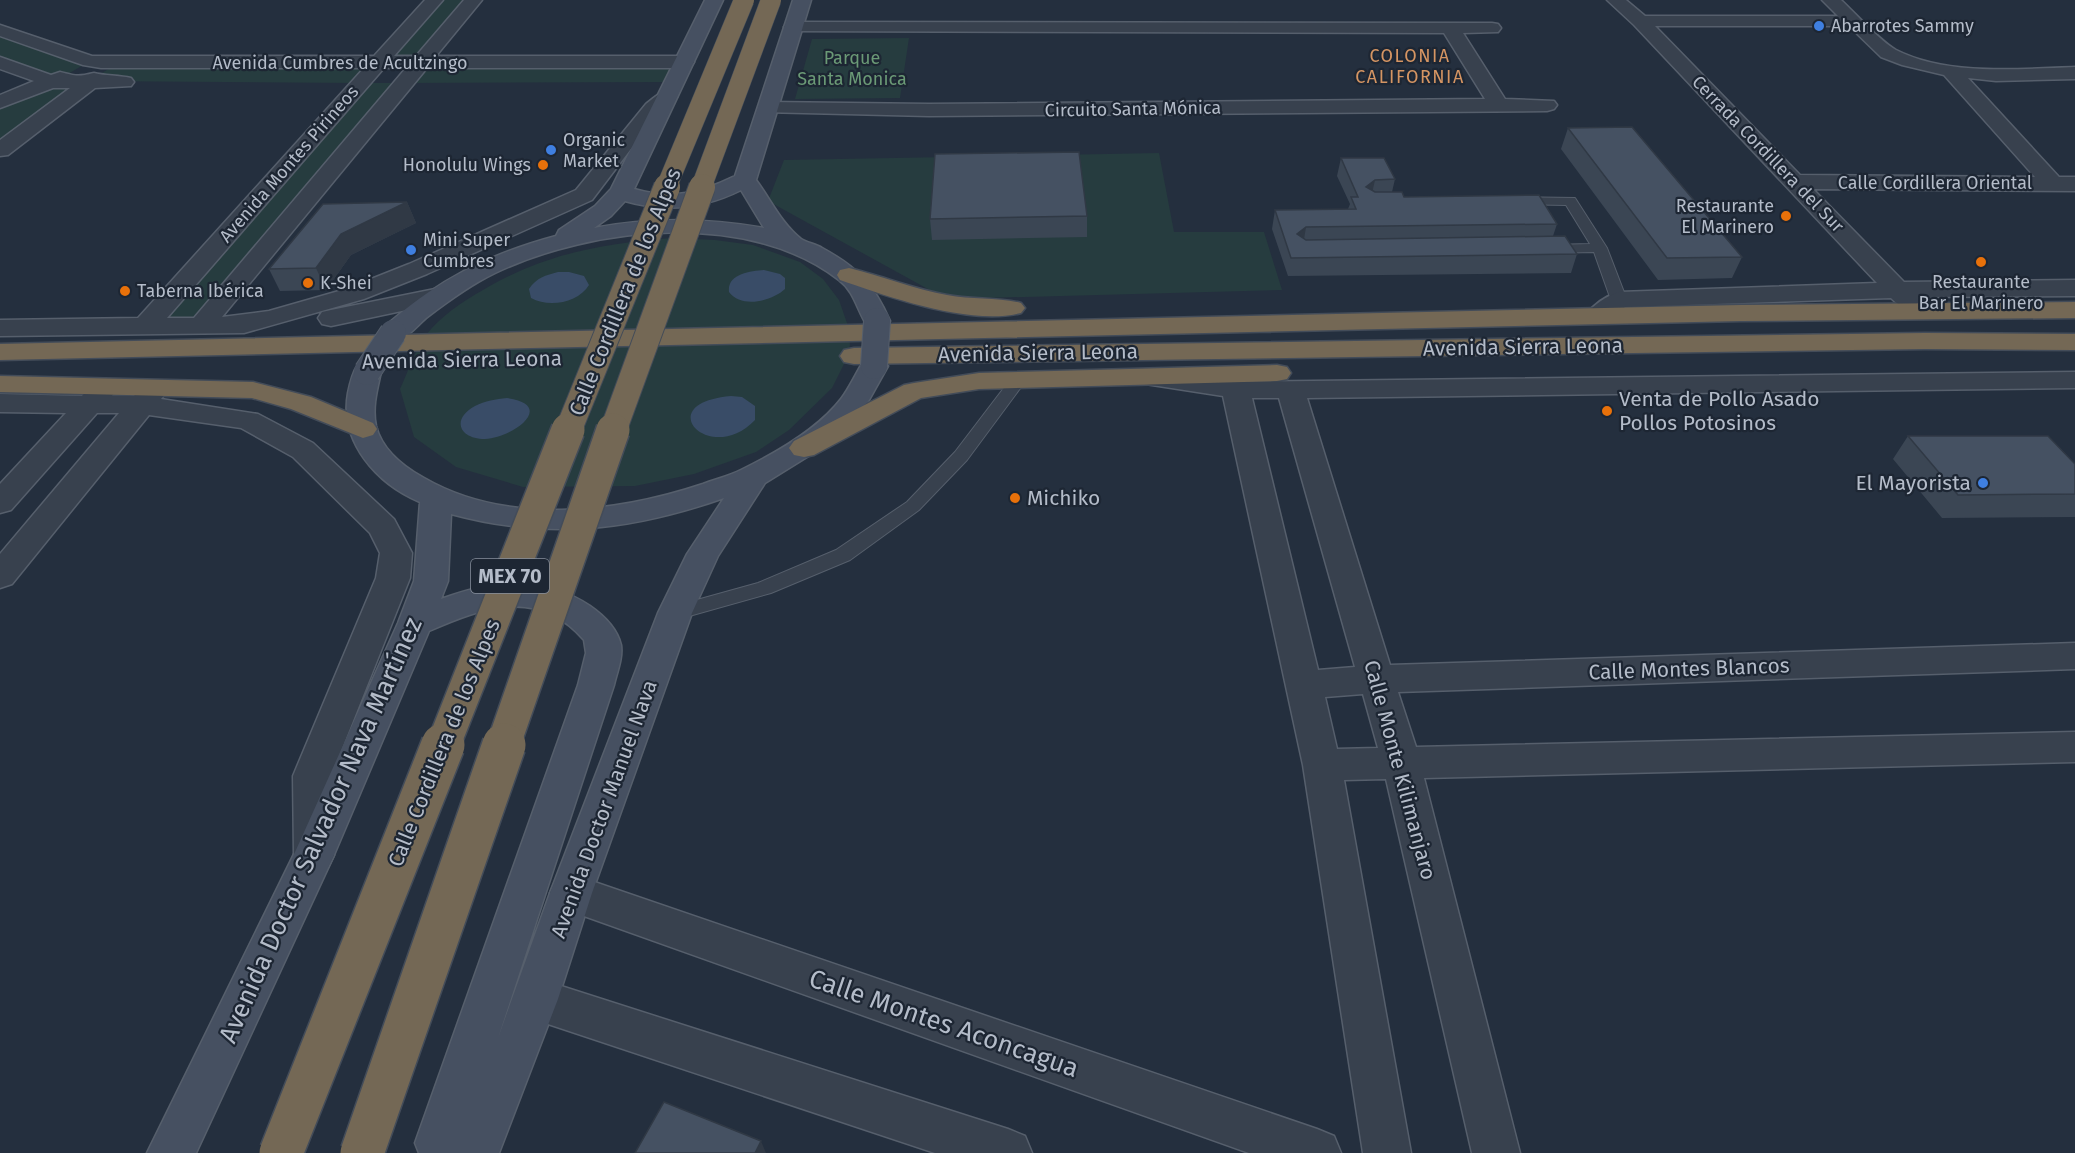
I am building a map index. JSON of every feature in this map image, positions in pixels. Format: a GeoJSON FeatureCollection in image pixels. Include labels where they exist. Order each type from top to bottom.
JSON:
{"type":"FeatureCollection","features":[{"type":"Feature","properties":{"kind":"highway","name":"Calle Cordillera de los Alpes"},"geometry":{"type":"LineString","coordinates":[[281,1153],[596,361],[744,0]]}},
{"type":"Feature","properties":{"kind":"highway","name":"Calle Cordillera de los Alpes"},"geometry":{"type":"LineString","coordinates":[[362,1153],[642,347],[771,0]]}},
{"type":"Feature","properties":{"kind":"highway"},"geometry":{"type":"LineString","coordinates":[[849,275],[948,305],[985,309],[1406,301],[1489,319]]}},
{"type":"Feature","properties":{"kind":"highway","name":"Avenida Sierra Leona"},"geometry":{"type":"LineString","coordinates":[[0,352],[1598,316],[2075,310]]}},
{"type":"Feature","properties":{"kind":"highway"},"geometry":{"type":"LineString","coordinates":[[804,448],[914,391],[979,381],[1138,375],[1835,362],[1925,341]]}},
{"type":"Feature","properties":{"kind":"highway","name":"Avenida Sierra Leona"},"geometry":{"type":"LineString","coordinates":[[0,366],[1925,341],[2075,342]]}},
{"type":"Feature","properties":{"kind":"highway"},"geometry":{"type":"LineString","coordinates":[[0,384],[28,384],[97,395]]}},
{"type":"Feature","properties":{"kind":"highway"},"geometry":{"type":"LineString","coordinates":[[0,390],[28,384]]}},
{"type":"Feature","properties":{"kind":"highway"},"geometry":{"type":"LineString","coordinates":[[149,396],[253,390],[301,403],[363,429]]}},
{"type":"Feature","properties":{"kind":"main road","name":"Calle Cordillera de los Alpes"},"geometry":{"type":"LineString","coordinates":[[547,246],[575,231],[603,211],[621,192],[664,87],[684,62],[714,0]]}},
{"type":"Feature","properties":{"kind":"main road"},"geometry":{"type":"LineString","coordinates":[[621,192],[646,200],[683,203],[710,197],[745,180],[802,0]]}},
{"type":"Feature","properties":{"kind":"main road"},"geometry":{"type":"LineString","coordinates":[[745,180],[761,203],[768,219],[792,243]]}},
{"type":"Feature","properties":{"kind":"main road"},"geometry":{"type":"LineString","coordinates":[[702,226],[749,232],[792,243],[849,275],[867,297],[877,321],[874,366],[849,408],[804,448],[754,476],[676,505],[590,519],[507,517],[436,499],[401,480],[376,456],[363,429],[360,400],[368,372],[393,333],[435,297],[488,268],[547,246],[599,233],[671,227],[702,226]]}},
{"type":"Feature","properties":{"kind":"main road","name":"Avenida Doctor Manuel Nava"},"geometry":{"type":"LineString","coordinates":[[475,1153],[536,999],[571,893],[675,613],[703,554],[754,476]]}},
{"type":"Feature","properties":{"kind":"main road","name":"Avenida Doctor Salvador Nava Martínez"},"geometry":{"type":"LineString","coordinates":[[171,1153],[314,855],[415,623],[431,581],[436,499]]}},
{"type":"Feature","properties":{"kind":"main road"},"geometry":{"type":"LineString","coordinates":[[415,623],[461,602],[499,594],[537,596],[569,607],[595,628],[604,646],[596,685],[439,1143],[445,1153]]}},
{"type":"Feature","properties":{"kind":"street","name":"Avenida Montes Pirineos"},"geometry":{"type":"LineString","coordinates":[[144,328],[434,0]]}},
{"type":"Feature","properties":{"kind":"street","name":"Avenida Montes Pirineos"},"geometry":{"type":"LineString","coordinates":[[211,326],[404,83],[424,73],[473,0]]}},
{"type":"Feature","properties":{"kind":"street","name":"Cerrada Cordillera del Sur"},"geometry":{"type":"LineString","coordinates":[[1616,0],[1640,21],[1919,311]]}},
{"type":"Feature","properties":{"kind":"street"},"geometry":{"type":"LineString","coordinates":[[1831,0],[1888,53],[1951,71],[1996,75],[2075,73]]}},
{"type":"Feature","properties":{"kind":"street"},"geometry":{"type":"LineString","coordinates":[[1640,21],[1852,21]]}},
{"type":"Feature","properties":{"kind":"street"},"geometry":{"type":"LineString","coordinates":[[793,27],[910,29],[1492,28]]}},
{"type":"Feature","properties":{"kind":"street"},"geometry":{"type":"LineString","coordinates":[[1450,28],[1499,105]]}},
{"type":"Feature","properties":{"kind":"street","name":"Avenida Cumbres de Acultzingo"},"geometry":{"type":"LineString","coordinates":[[0,30],[90,61],[378,63],[424,73],[684,62]]}},
{"type":"Feature","properties":{"kind":"street"},"geometry":{"type":"LineString","coordinates":[[0,102],[54,82],[90,61]]}},
{"type":"Feature","properties":{"kind":"street"},"geometry":{"type":"LineString","coordinates":[[0,150],[89,81],[120,62]]}},
{"type":"Feature","properties":{"kind":"street"},"geometry":{"type":"LineString","coordinates":[[0,63],[54,82],[148,82]]}},
{"type":"Feature","properties":{"kind":"street"},"geometry":{"type":"LineString","coordinates":[[1951,71],[2064,184]]}},
{"type":"Feature","properties":{"kind":"street","name":"Avenida Cumbres de Acultzingo"},"geometry":{"type":"LineString","coordinates":[[337,83],[404,83]]}},
{"type":"Feature","properties":{"kind":"street","name":"Calle Cordillera de los Alpes"},"geometry":{"type":"LineString","coordinates":[[211,326],[272,318],[356,294],[584,195],[603,176],[630,133],[648,112],[664,87]]}},
{"type":"Feature","properties":{"kind":"street","name":"Circuito Santa Mónica"},"geometry":{"type":"LineString","coordinates":[[768,108],[929,111],[1547,105]]}},
{"type":"Feature","properties":{"kind":"street","name":"Calle Cordillera Oriental"},"geometry":{"type":"LineString","coordinates":[[1795,182],[2064,184]]}},
{"type":"Feature","properties":{"kind":"street"},"geometry":{"type":"LineString","coordinates":[[1619,300],[1898,290],[2075,288]]}},
{"type":"Feature","properties":{"kind":"street"},"geometry":{"type":"LineString","coordinates":[[0,328],[211,326],[332,318],[435,297]]}},
{"type":"Feature","properties":{"kind":"street","name":"Avenida Sierra Leona"},"geometry":{"type":"LineString","coordinates":[[1598,316],[1619,300]]}},
{"type":"Feature","properties":{"kind":"street","name":"Avenida Sierra Leona"},"geometry":{"type":"LineString","coordinates":[[1138,375],[1236,390],[2075,380]]}},
{"type":"Feature","properties":{"kind":"street"},"geometry":{"type":"LineString","coordinates":[[1236,390],[1322,765],[1387,1153]]}},
{"type":"Feature","properties":{"kind":"street","name":"Calle Monte Kilimanjaro"},"geometry":{"type":"LineString","coordinates":[[1292,390],[1402,765],[1496,1153]]}},
{"type":"Feature","properties":{"kind":"street"},"geometry":{"type":"LineString","coordinates":[[0,503],[97,395]]}},
{"type":"Feature","properties":{"kind":"street"},"geometry":{"type":"LineString","coordinates":[[0,404],[97,395],[149,396],[248,420],[303,450],[383,527],[396,553],[393,578],[312,776],[314,855]]}},
{"type":"Feature","properties":{"kind":"street"},"geometry":{"type":"LineString","coordinates":[[0,576],[149,396]]}},
{"type":"Feature","properties":{"kind":"street","name":"Calle Montes Blancos"},"geometry":{"type":"LineString","coordinates":[[1304,685],[1376,679],[2075,657]]}},
{"type":"Feature","properties":{"kind":"street"},"geometry":{"type":"LineString","coordinates":[[1322,765],[1402,765],[2075,747]]}},
{"type":"Feature","properties":{"kind":"street","name":"Calle Montes Aconcagua"},"geometry":{"type":"LineString","coordinates":[[571,893],[1317,1153]]}},
{"type":"Feature","properties":{"kind":"street"},"geometry":{"type":"LineString","coordinates":[[536,999],[1008,1153]]}},
{"type":"Feature","properties":{"kind":"lane"},"geometry":{"type":"LineString","coordinates":[[1500,202],[1570,201],[1600,248],[1619,300]]}},
{"type":"Feature","properties":{"kind":"lane"},"geometry":{"type":"LineString","coordinates":[[1529,249],[1600,248]]}},
{"type":"Feature","properties":{"kind":"lane"},"geometry":{"type":"LineString","coordinates":[[675,613],[764,588],[843,555],[913,506],[961,456],[1019,379]]}},
{"type":"Feature","properties":{"kind":"green space"},"geometry":{"type":"Polygon","coordinates":[[[434,0],[473,0],[421,62],[684,62],[675,82],[404,83],[420,64],[378,63],[434,0]]]}},
{"type":"Feature","properties":{"kind":"green space"},"geometry":{"type":"Polygon","coordinates":[[[0,30],[90,61],[56,81],[89,81],[0,150],[0,102],[53,82],[0,63],[0,30]]]}},
{"type":"Feature","properties":{"kind":"green space","name":"Parque Santa Monica"},"geometry":{"type":"Polygon","coordinates":[[[909,38],[900,98],[795,99],[812,39],[909,38]]]}},
{"type":"Feature","properties":{"kind":"green space"},"geometry":{"type":"Polygon","coordinates":[[[120,62],[378,63],[361,83],[404,83],[200,327],[144,328],[359,83],[89,81],[120,62]]]}},
{"type":"Feature","properties":{"kind":"green space"},"geometry":{"type":"Polygon","coordinates":[[[1159,153],[1174,232],[1264,232],[1282,290],[946,299],[768,201],[784,160],[1159,153]]]}},
{"type":"Feature","properties":{"kind":"green space"},"geometry":{"type":"Polygon","coordinates":[[[672,238],[753,245],[800,262],[823,279],[839,300],[848,326],[850,345],[844,364],[832,388],[789,430],[756,452],[694,474],[635,486],[523,487],[456,467],[414,437],[400,389],[426,335],[453,310],[506,277],[552,259],[598,247],[672,238]]]}},
{"type":"Feature","properties":{"kind":"water"},"geometry":{"type":"Polygon","coordinates":[[[764,270],[780,274],[785,278],[785,289],[765,300],[749,302],[729,292],[729,286],[736,277],[764,270]]]}},
{"type":"Feature","properties":{"kind":"water"},"geometry":{"type":"Polygon","coordinates":[[[558,272],[584,276],[589,285],[578,296],[563,302],[546,303],[531,298],[529,289],[535,282],[558,272]]]}},
{"type":"Feature","properties":{"kind":"water"},"geometry":{"type":"Polygon","coordinates":[[[731,396],[742,397],[755,406],[755,420],[738,433],[721,437],[706,435],[695,428],[691,419],[694,409],[707,401],[731,396]]]}},
{"type":"Feature","properties":{"kind":"water"},"geometry":{"type":"Polygon","coordinates":[[[507,398],[522,402],[529,407],[529,414],[525,421],[507,433],[485,439],[469,436],[464,432],[461,422],[467,411],[483,403],[507,398]]]}},
{"type":"Feature","properties":{"kind":"building"},"geometry":{"type":"Polygon","coordinates":[[[1632,127],[1742,257],[1667,258],[1568,128],[1632,127]]]}},
{"type":"Feature","properties":{"kind":"building"},"geometry":{"type":"Polygon","coordinates":[[[1079,152],[1087,216],[930,219],[935,154],[1079,152]]]}},
{"type":"Feature","properties":{"kind":"building"},"geometry":{"type":"Polygon","coordinates":[[[1341,158],[1384,158],[1395,179],[1375,180],[1366,187],[1375,192],[1402,192],[1404,197],[1539,195],[1557,224],[1306,227],[1297,234],[1306,240],[1565,236],[1577,254],[1291,258],[1275,210],[1356,209],[1351,197],[1358,197],[1341,158]]]}},
{"type":"Feature","properties":{"kind":"building"},"geometry":{"type":"Polygon","coordinates":[[[407,202],[341,234],[316,268],[269,269],[323,204],[407,202]]]}},
{"type":"Feature","properties":{"kind":"building"},"geometry":{"type":"Polygon","coordinates":[[[1908,436],[2048,436],[2075,464],[2075,494],[1958,495],[1908,436]]]}},
{"type":"Feature","properties":{"kind":"building"},"geometry":{"type":"Polygon","coordinates":[[[664,1102],[761,1141],[755,1153],[635,1153],[664,1102]]]}},
{"type":"Feature","properties":{"kind":"place","name":"Abarrotes Sammy"},"geometry":{"type":"Point","coordinates":[1819,26]}},
{"type":"Feature","properties":{"kind":"place","name":"Organic Market"},"geometry":{"type":"Point","coordinates":[551,150]}},
{"type":"Feature","properties":{"kind":"place","name":"Honolulu Wings"},"geometry":{"type":"Point","coordinates":[543,165]}},
{"type":"Feature","properties":{"kind":"place","name":"Restaurante El Marinero"},"geometry":{"type":"Point","coordinates":[1786,216]}},
{"type":"Feature","properties":{"kind":"place","name":"Mini Super Cumbres"},"geometry":{"type":"Point","coordinates":[411,250]}},
{"type":"Feature","properties":{"kind":"place","name":"Restaurante Bar El Marinero"},"geometry":{"type":"Point","coordinates":[1981,262]}},
{"type":"Feature","properties":{"kind":"place","name":"K-Shei"},"geometry":{"type":"Point","coordinates":[308,283]}},
{"type":"Feature","properties":{"kind":"place","name":"Taberna Ibérica"},"geometry":{"type":"Point","coordinates":[125,291]}},
{"type":"Feature","properties":{"kind":"place","name":"Venta de Pollo Asado Pollos Potosinos"},"geometry":{"type":"Point","coordinates":[1607,411]}},
{"type":"Feature","properties":{"kind":"place","name":"El Mayorista"},"geometry":{"type":"Point","coordinates":[1983,483]}},
{"type":"Feature","properties":{"kind":"place","name":"Michiko"},"geometry":{"type":"Point","coordinates":[1015,498]}},
{"type":"Feature","properties":{"kind":"district","name":"COLONIA CALIFORNIA"},"geometry":{"type":"Point","coordinates":[1410,66]}}]}
